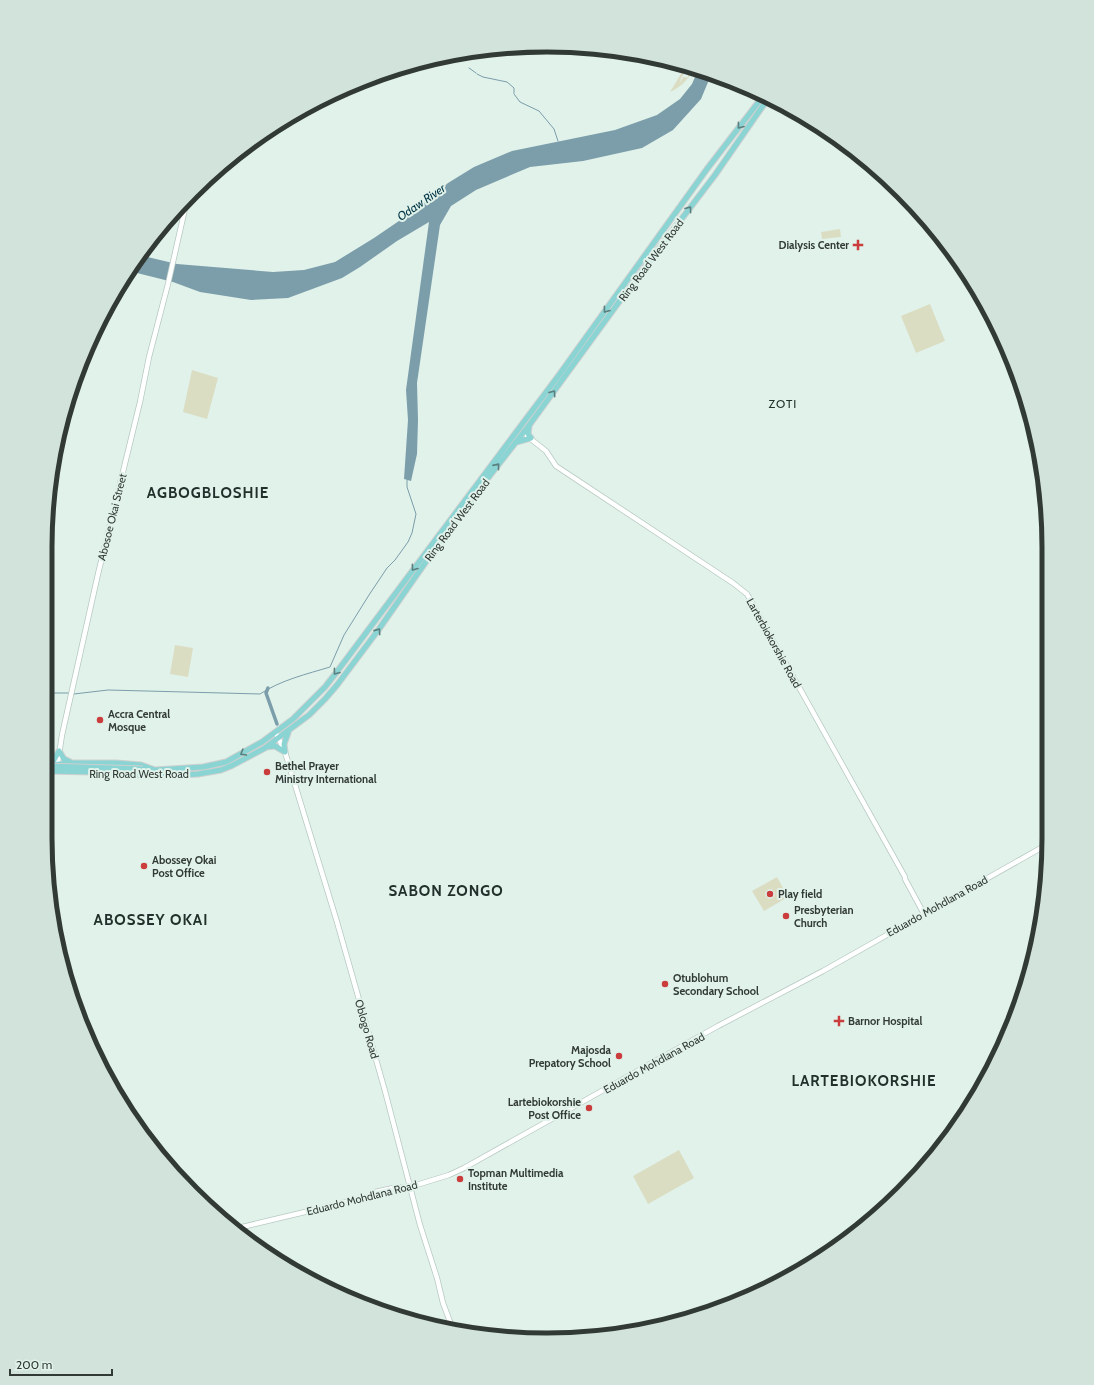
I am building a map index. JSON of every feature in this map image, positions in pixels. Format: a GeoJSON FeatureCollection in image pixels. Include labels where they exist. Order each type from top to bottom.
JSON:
{"type":"FeatureCollection","features":[{"type":"Feature","properties":{"kind":"main road","name":"Ring Road West Road"},"geometry":{"type":"LineString","coordinates":[[52,764],[58,763],[116,763],[141,765],[153,770],[203,767],[224,763],[276,732],[293,719],[325,687],[528,421],[539,402],[707,169],[760,100]]}},
{"type":"Feature","properties":{"kind":"main road","name":"Ring Road West Road"},"geometry":{"type":"LineString","coordinates":[[52,773],[186,775],[215,771],[239,762],[264,748],[309,715],[337,685],[379,629],[455,520],[517,442],[520,431],[530,424],[632,284],[715,175],[765,103]]}},
{"type":"Feature","properties":{"kind":"main road"},"geometry":{"type":"LineString","coordinates":[[707,169],[715,175]]}},
{"type":"Feature","properties":{"kind":"main road","name":"Abosoe Okai Street"},"geometry":{"type":"LineString","coordinates":[[57,774],[59,751],[98,574],[185,210]]}},
{"type":"Feature","properties":{"kind":"main road"},"geometry":{"type":"LineString","coordinates":[[517,442],[531,438],[528,434],[530,424]]}},
{"type":"Feature","properties":{"kind":"main road","name":"Larterbiokorshie Road"},"geometry":{"type":"LineString","coordinates":[[520,431],[546,451],[556,466],[733,583],[747,594],[905,877],[907,878],[921,905],[927,912]]}},
{"type":"Feature","properties":{"kind":"main road"},"geometry":{"type":"LineString","coordinates":[[278,738],[281,732],[299,717],[301,710]]}},
{"type":"Feature","properties":{"kind":"main road"},"geometry":{"type":"LineString","coordinates":[[285,752],[284,739],[290,729]]}},
{"type":"Feature","properties":{"kind":"main road","name":"Oblogo Road"},"geometry":{"type":"LineString","coordinates":[[276,732],[285,752],[346,955],[385,1091],[410,1187],[443,1303],[450,1323]]}},
{"type":"Feature","properties":{"kind":"main road"},"geometry":{"type":"LineString","coordinates":[[264,748],[275,746],[285,752]]}},
{"type":"Feature","properties":{"kind":"main road"},"geometry":{"type":"LineString","coordinates":[[52,762],[59,751],[64,759],[71,763]]}},
{"type":"Feature","properties":{"kind":"main road","name":"Ring Road West Road"},"geometry":{"type":"LineString","coordinates":[[52,766],[143,771]]}},
{"type":"Feature","properties":{"kind":"main road"},"geometry":{"type":"LineString","coordinates":[[143,771],[153,770]]}},
{"type":"Feature","properties":{"kind":"main road","name":"Ring Road West Road"},"geometry":{"type":"LineString","coordinates":[[52,772],[143,771]]}},
{"type":"Feature","properties":{"kind":"main road"},"geometry":{"type":"LineString","coordinates":[[143,771],[148,775]]}},
{"type":"Feature","properties":{"kind":"main road","name":"Eduardo Mohdlana Road"},"geometry":{"type":"LineString","coordinates":[[241,1227],[368,1197],[375,1192],[398,1187],[410,1187],[449,1175],[464,1168],[1042,848]]}},
{"type":"Feature","properties":{"kind":"main road"},"geometry":{"type":"LineString","coordinates":[[921,905],[927,912]]}},
{"type":"Feature","properties":{"kind":"main road"},"geometry":{"type":"LineString","coordinates":[[917,918],[921,905]]}},
{"type":"Feature","properties":{"kind":"green space"},"geometry":{"type":"Polygon","coordinates":[[[682,71],[686,72],[681,78],[680,83],[683,77],[687,78],[689,73],[691,74],[683,83],[670,92],[682,71]]]}},
{"type":"Feature","properties":{"kind":"green space"},"geometry":{"type":"Polygon","coordinates":[[[840,229],[841,237],[822,239],[821,232],[840,229]]]}},
{"type":"Feature","properties":{"kind":"green space"},"geometry":{"type":"Polygon","coordinates":[[[930,304],[945,341],[916,353],[901,316],[930,304]]]}},
{"type":"Feature","properties":{"kind":"green space"},"geometry":{"type":"Polygon","coordinates":[[[192,370],[218,378],[207,419],[183,412],[192,370]]]}},
{"type":"Feature","properties":{"kind":"green space"},"geometry":{"type":"Polygon","coordinates":[[[175,645],[193,648],[188,677],[170,674],[175,645]]]}},
{"type":"Feature","properties":{"kind":"green space","name":"Play field"},"geometry":{"type":"Polygon","coordinates":[[[777,877],[788,897],[764,911],[752,891],[777,877]]]}},
{"type":"Feature","properties":{"kind":"green space"},"geometry":{"type":"Polygon","coordinates":[[[679,1150],[694,1178],[648,1204],[633,1176],[679,1150]]]}},
{"type":"Feature","properties":{"kind":"water"},"geometry":{"type":"Polygon","coordinates":[[[696,75],[709,79],[701,99],[673,130],[642,148],[583,161],[530,167],[476,190],[451,206],[440,225],[417,383],[417,454],[411,481],[404,479],[408,420],[406,390],[429,222],[397,241],[342,278],[288,298],[251,300],[200,292],[173,282],[135,272],[146,257],[177,264],[273,272],[304,270],[335,262],[418,208],[448,183],[474,167],[512,151],[615,130],[657,115],[680,99],[692,84],[696,75]]]}},
{"type":"Feature","properties":{"kind":"waterway"},"geometry":{"type":"LineString","coordinates":[[469,68],[476,73]]}},
{"type":"Feature","properties":{"kind":"waterway"},"geometry":{"type":"LineString","coordinates":[[477,74],[483,77],[507,82],[514,88],[514,93]]}},
{"type":"Feature","properties":{"kind":"waterway"},"geometry":{"type":"LineString","coordinates":[[514,94],[520,102],[539,111],[554,129],[558,141]]}},
{"type":"Feature","properties":{"kind":"waterway"},"geometry":{"type":"LineString","coordinates":[[74,694],[108,690],[260,694],[285,681],[330,667],[344,635],[387,568],[408,542],[412,533],[416,514],[407,487],[407,480]]}},
{"type":"Feature","properties":{"kind":"waterway"},"geometry":{"type":"LineString","coordinates":[[268,688],[266,693],[277,724]]}},
{"type":"Feature","properties":{"kind":"waterway"},"geometry":{"type":"LineString","coordinates":[[52,693],[69,693]]}},
{"type":"Feature","properties":{"kind":"place","name":"Dialysis Center"},"geometry":{"type":"Point","coordinates":[858,245]}},
{"type":"Feature","properties":{"kind":"place","name":"Accra Central Mosque"},"geometry":{"type":"Point","coordinates":[100,720]}},
{"type":"Feature","properties":{"kind":"place","name":"Bethel Prayer Ministry International"},"geometry":{"type":"Point","coordinates":[267,772]}},
{"type":"Feature","properties":{"kind":"place","name":"Abossey Okai Post Office"},"geometry":{"type":"Point","coordinates":[144,866]}},
{"type":"Feature","properties":{"kind":"place","name":"Play field"},"geometry":{"type":"Point","coordinates":[770,894]}},
{"type":"Feature","properties":{"kind":"place","name":"Presbyterian Church"},"geometry":{"type":"Point","coordinates":[786,916]}},
{"type":"Feature","properties":{"kind":"place","name":"Otublohum Secondary School"},"geometry":{"type":"Point","coordinates":[665,984]}},
{"type":"Feature","properties":{"kind":"place","name":"Barnor Hospital"},"geometry":{"type":"Point","coordinates":[839,1021]}},
{"type":"Feature","properties":{"kind":"place","name":"Majosda Prepatory School"},"geometry":{"type":"Point","coordinates":[619,1056]}},
{"type":"Feature","properties":{"kind":"place","name":"Lartebiokorshie Post Office"},"geometry":{"type":"Point","coordinates":[589,1108]}},
{"type":"Feature","properties":{"kind":"place","name":"Topman Multimedia Institute"},"geometry":{"type":"Point","coordinates":[460,1179]}},
{"type":"Feature","properties":{"kind":"district","name":"ZOTI"},"geometry":{"type":"Point","coordinates":[783,403]}},
{"type":"Feature","properties":{"kind":"district","name":"AGBOGBLOSHIE"},"geometry":{"type":"Point","coordinates":[208,493]}},
{"type":"Feature","properties":{"kind":"district","name":"SABON ZONGO"},"geometry":{"type":"Point","coordinates":[446,891]}},
{"type":"Feature","properties":{"kind":"district","name":"ABOSSEY OKAI"},"geometry":{"type":"Point","coordinates":[151,920]}},
{"type":"Feature","properties":{"kind":"district","name":"LARTEBIOKORSHIE"},"geometry":{"type":"Point","coordinates":[864,1081]}},
{"type":"Feature","properties":{"kind":"water label","name":"Odaw River"},"geometry":{"type":"Point","coordinates":[421,202]}}]}
